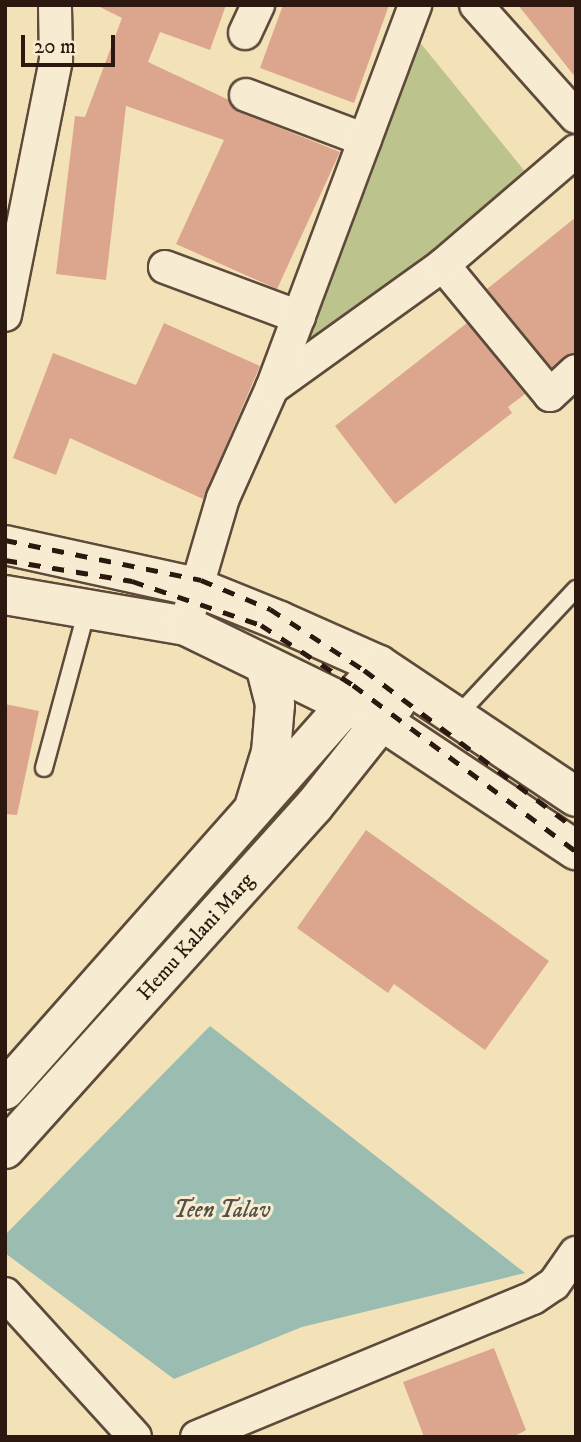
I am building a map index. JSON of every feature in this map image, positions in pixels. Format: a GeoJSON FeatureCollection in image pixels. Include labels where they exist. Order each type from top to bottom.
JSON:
{"type":"FeatureCollection","features":[{"type":"Feature","properties":{"kind":"main road"},"geometry":{"type":"LineString","coordinates":[[5,545],[196,587],[394,674],[576,797]]}},
{"type":"Feature","properties":{"kind":"main road"},"geometry":{"type":"LineString","coordinates":[[5,595],[86,612],[186,626],[383,722],[576,850]]}},
{"type":"Feature","properties":{"kind":"main road"},"geometry":{"type":"LineString","coordinates":[[252,816],[271,752],[275,704],[265,665]]}},
{"type":"Feature","properties":{"kind":"main road"},"geometry":{"type":"LineString","coordinates":[[5,1090],[348,707],[394,674]]}},
{"type":"Feature","properties":{"kind":"main road","name":"Hemu Kalani Marg"},"geometry":{"type":"LineString","coordinates":[[5,1149],[314,806],[383,722],[394,674]]}},
{"type":"Feature","properties":{"kind":"main road"},"geometry":{"type":"LineString","coordinates":[[492,796],[515,757]]}},
{"type":"Feature","properties":{"kind":"street"},"geometry":{"type":"LineString","coordinates":[[5,315],[56,59],[55,5]]}},
{"type":"Feature","properties":{"kind":"street"},"geometry":{"type":"LineString","coordinates":[[186,626],[223,498],[272,388],[415,5]]}},
{"type":"Feature","properties":{"kind":"street"},"geometry":{"type":"LineString","coordinates":[[476,5],[574,112]]}},
{"type":"Feature","properties":{"kind":"street"},"geometry":{"type":"LineString","coordinates":[[246,95],[365,140]]}},
{"type":"Feature","properties":{"kind":"street"},"geometry":{"type":"LineString","coordinates":[[272,388],[443,265],[576,151]]}},
{"type":"Feature","properties":{"kind":"street"},"geometry":{"type":"LineString","coordinates":[[443,265],[550,395],[576,371]]}},
{"type":"Feature","properties":{"kind":"street"},"geometry":{"type":"LineString","coordinates":[[165,267],[299,317]]}},
{"type":"Feature","properties":{"kind":"street"},"geometry":{"type":"LineString","coordinates":[[86,612],[96,566]]}},
{"type":"Feature","properties":{"kind":"street"},"geometry":{"type":"LineString","coordinates":[[197,1437],[533,1298],[554,1284],[576,1253]]}},
{"type":"Feature","properties":{"kind":"street"},"geometry":{"type":"LineString","coordinates":[[5,1294],[135,1437]]}},
{"type":"Feature","properties":{"kind":"lane"},"geometry":{"type":"LineString","coordinates":[[457,716],[576,589]]}},
{"type":"Feature","properties":{"kind":"lane"},"geometry":{"type":"LineString","coordinates":[[44,768],[86,612]]}},
{"type":"Feature","properties":{"kind":"green space"},"geometry":{"type":"Polygon","coordinates":[[[418,40],[536,185],[285,395],[418,40]]]}},
{"type":"Feature","properties":{"kind":"water","name":"Teen Talav"},"geometry":{"type":"Polygon","coordinates":[[[210,1026],[525,1273],[302,1327],[174,1379],[5,1253],[5,1235],[210,1026]]]}},
{"type":"Feature","properties":{"kind":"building"},"geometry":{"type":"Polygon","coordinates":[[[96,5],[226,5],[210,50],[160,32],[148,62],[229,100],[240,112],[340,152],[277,289],[176,244],[224,140],[126,106],[106,280],[56,274],[75,116],[85,117],[122,18],[96,5]]]}},
{"type":"Feature","properties":{"kind":"building"},"geometry":{"type":"Polygon","coordinates":[[[283,5],[389,5],[354,103],[260,68],[283,5]]]}},
{"type":"Feature","properties":{"kind":"building"},"geometry":{"type":"Polygon","coordinates":[[[518,5],[576,5],[576,78],[518,5]]]}},
{"type":"Feature","properties":{"kind":"building"},"geometry":{"type":"Polygon","coordinates":[[[576,217],[576,353],[552,368],[487,289],[576,217]]]}},
{"type":"Feature","properties":{"kind":"building"},"geometry":{"type":"Polygon","coordinates":[[[164,323],[260,366],[203,499],[70,438],[56,475],[13,458],[53,353],[136,385],[164,323]]]}},
{"type":"Feature","properties":{"kind":"building"},"geometry":{"type":"Polygon","coordinates":[[[467,323],[525,394],[508,407],[512,413],[395,504],[335,426],[467,323]]]}},
{"type":"Feature","properties":{"kind":"building"},"geometry":{"type":"Polygon","coordinates":[[[5,704],[39,711],[17,815],[5,814],[5,704]]]}},
{"type":"Feature","properties":{"kind":"building"},"geometry":{"type":"Polygon","coordinates":[[[366,830],[549,961],[485,1050],[394,984],[388,993],[297,928],[366,830]]]}},
{"type":"Feature","properties":{"kind":"building"},"geometry":{"type":"Polygon","coordinates":[[[494,1348],[526,1430],[513,1437],[424,1437],[403,1382],[494,1348]]]}},
{"type":"Feature","properties":{"kind":"railway"},"geometry":{"type":"LineString","coordinates":[[5,540],[201,580],[270,609],[364,670],[576,829]]}},
{"type":"Feature","properties":{"kind":"railway"},"geometry":{"type":"LineString","coordinates":[[5,560],[132,581],[261,625],[353,685],[576,851]]}}]}
